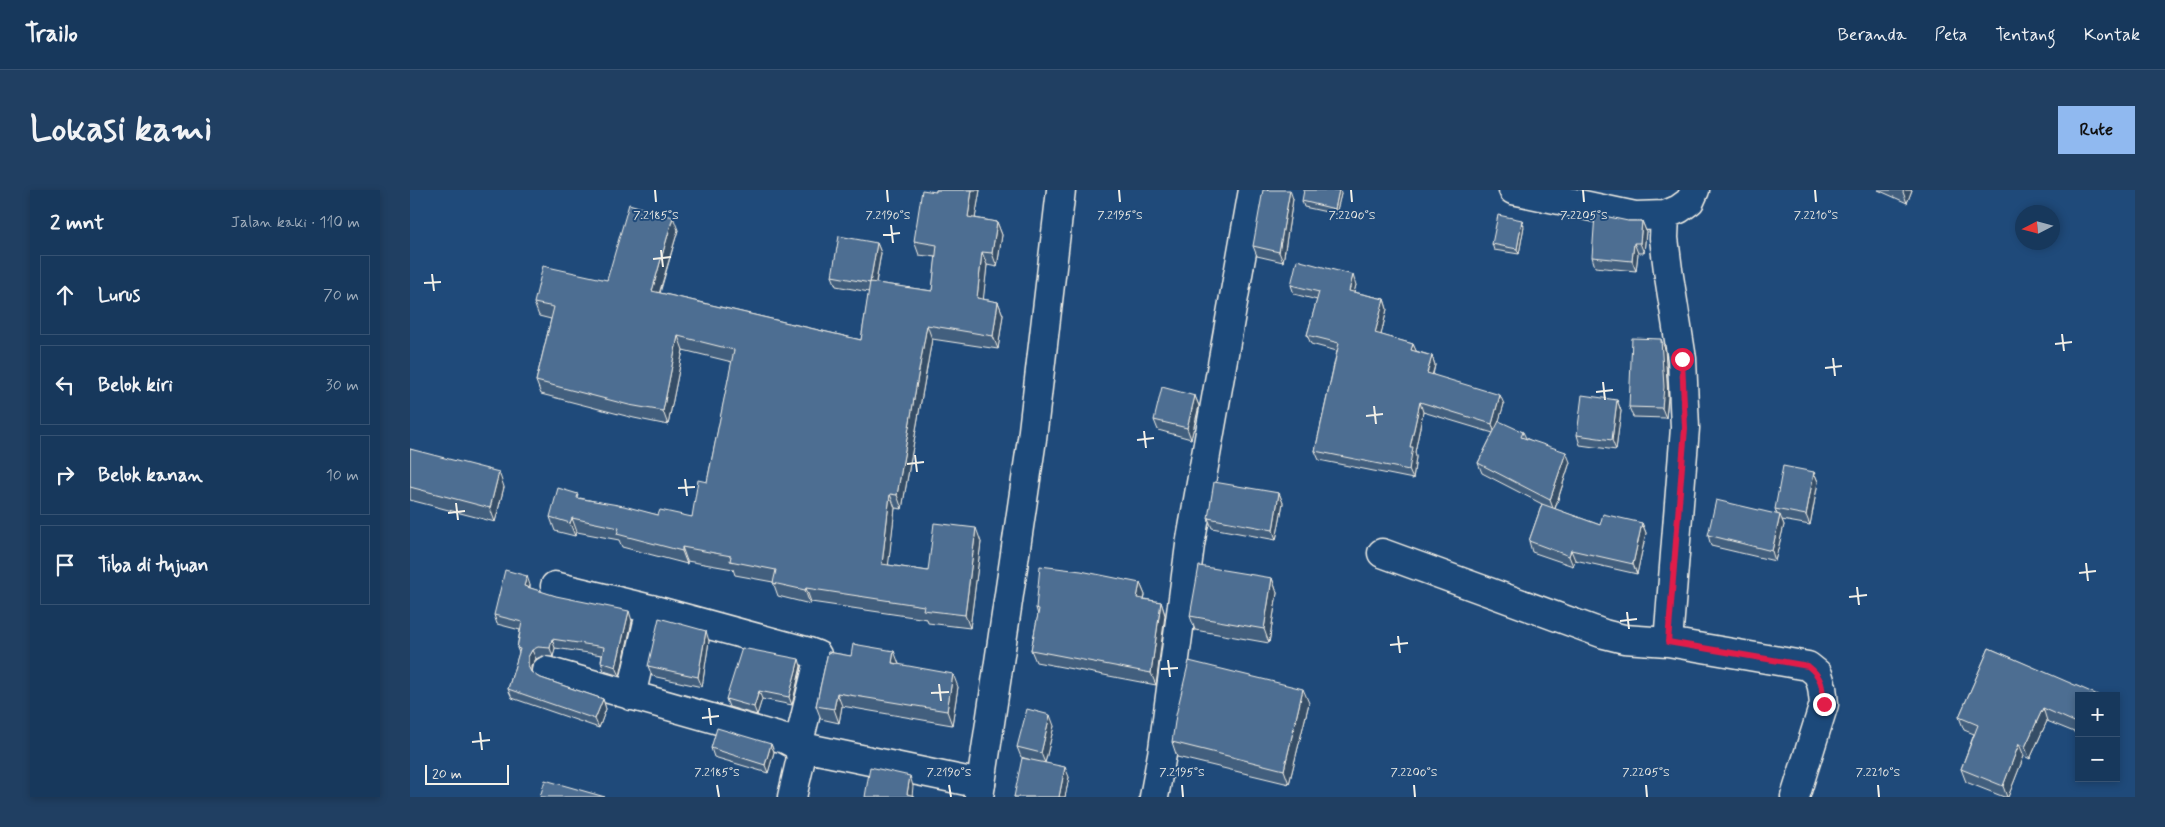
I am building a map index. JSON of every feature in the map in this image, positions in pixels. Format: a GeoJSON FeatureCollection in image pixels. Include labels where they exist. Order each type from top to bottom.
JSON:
{"type":"FeatureCollection","features":[{"type":"Feature","properties":{"kind":"street"},"geometry":{"type":"LineString","coordinates":[[546,671],[785,739],[798,746],[980,791],[1032,439],[1061,190]]}},
{"type":"Feature","properties":{"kind":"street"},"geometry":{"type":"LineString","coordinates":[[1154,797],[1163,749],[1190,545],[1253,190]]}},
{"type":"Feature","properties":{"kind":"street"},"geometry":{"type":"LineString","coordinates":[[1514,190],[1635,216],[1665,214],[1690,201],[1695,190]]}},
{"type":"Feature","properties":{"kind":"street"},"geometry":{"type":"LineString","coordinates":[[1665,214],[1664,238],[1682,359],[1685,428],[1668,642]]}},
{"type":"Feature","properties":{"kind":"street"},"geometry":{"type":"LineString","coordinates":[[1382,553],[1604,634],[1624,639],[1668,642],[1808,666],[1818,674],[1824,704],[1795,797]]}},
{"type":"Feature","properties":{"kind":"street"},"geometry":{"type":"LineString","coordinates":[[556,586],[651,609],[809,652],[817,656],[818,664],[798,746],[800,758],[792,797]]}},
{"type":"Feature","properties":{"kind":"street"},"geometry":{"type":"LineString","coordinates":[[631,696],[651,609]]}},
{"type":"Feature","properties":{"kind":"building"},"geometry":{"type":"Polygon","coordinates":[[[922,190],[936,192],[936,190],[972,190],[968,217],[997,222],[992,253],[982,252],[977,298],[998,302],[993,336],[927,325],[897,495],[890,494],[882,564],[928,571],[934,523],[976,528],[965,615],[923,610],[924,606],[806,588],[805,590],[773,583],[776,570],[730,561],[731,556],[682,547],[682,551],[617,534],[619,528],[572,518],[570,523],[550,517],[558,488],[578,494],[577,498],[624,506],[658,515],[660,510],[692,517],[698,480],[707,482],[734,350],[678,336],[663,411],[629,405],[536,381],[554,307],[534,303],[543,266],[607,280],[629,204],[673,217],[652,291],[861,340],[870,282],[932,291],[937,245],[914,241],[922,190]]]}},
{"type":"Feature","properties":{"kind":"building"},"geometry":{"type":"Polygon","coordinates":[[[1263,190],[1290,190],[1279,252],[1253,246],[1263,190]]]}},
{"type":"Feature","properties":{"kind":"building"},"geometry":{"type":"Polygon","coordinates":[[[1304,190],[1339,190],[1335,209],[1302,201],[1304,190]]]}},
{"type":"Feature","properties":{"kind":"building"},"geometry":{"type":"Polygon","coordinates":[[[1595,214],[1628,221],[1642,221],[1640,243],[1634,243],[1632,261],[1592,257],[1595,214]]]}},
{"type":"Feature","properties":{"kind":"building"},"geometry":{"type":"Polygon","coordinates":[[[1498,215],[1522,220],[1517,249],[1492,244],[1498,215]]]}},
{"type":"Feature","properties":{"kind":"building"},"geometry":{"type":"Polygon","coordinates":[[[839,236],[877,243],[870,283],[832,276],[839,236]]]}},
{"type":"Feature","properties":{"kind":"building"},"geometry":{"type":"Polygon","coordinates":[[[1297,260],[1353,275],[1349,291],[1384,299],[1375,333],[1413,344],[1411,350],[1432,356],[1427,373],[1500,395],[1492,424],[1420,402],[1410,447],[1413,447],[1409,470],[1315,451],[1339,343],[1307,335],[1319,292],[1291,285],[1297,260]]]}},
{"type":"Feature","properties":{"kind":"building"},"geometry":{"type":"Polygon","coordinates":[[[1632,338],[1661,339],[1664,387],[1662,408],[1629,407],[1632,338]]]}},
{"type":"Feature","properties":{"kind":"building"},"geometry":{"type":"Polygon","coordinates":[[[1162,387],[1195,396],[1187,428],[1154,420],[1162,387]]]}},
{"type":"Feature","properties":{"kind":"building"},"geometry":{"type":"Polygon","coordinates":[[[1582,395],[1617,400],[1612,440],[1577,435],[1582,395]]]}},
{"type":"Feature","properties":{"kind":"building"},"geometry":{"type":"Polygon","coordinates":[[[1499,421],[1523,432],[1521,437],[1566,452],[1550,500],[1478,463],[1499,421]]]}},
{"type":"Feature","properties":{"kind":"building"},"geometry":{"type":"Polygon","coordinates":[[[410,449],[499,472],[490,508],[410,487],[410,449]]]}},
{"type":"Feature","properties":{"kind":"building"},"geometry":{"type":"Polygon","coordinates":[[[1783,466],[1814,472],[1806,515],[1775,509],[1783,466]]]}},
{"type":"Feature","properties":{"kind":"building"},"geometry":{"type":"Polygon","coordinates":[[[1214,482],[1279,493],[1273,530],[1208,518],[1214,482]]]}},
{"type":"Feature","properties":{"kind":"building"},"geometry":{"type":"Polygon","coordinates":[[[1716,500],[1780,515],[1772,551],[1708,535],[1716,500]]]}},
{"type":"Feature","properties":{"kind":"building"},"geometry":{"type":"Polygon","coordinates":[[[1542,504],[1600,525],[1603,514],[1642,523],[1633,564],[1571,550],[1569,556],[1529,541],[1542,504]]]}},
{"type":"Feature","properties":{"kind":"building"},"geometry":{"type":"Polygon","coordinates":[[[1040,566],[1081,571],[1140,583],[1137,598],[1161,602],[1151,673],[1031,650],[1039,609],[1036,608],[1040,566]]]}},
{"type":"Feature","properties":{"kind":"building"},"geometry":{"type":"Polygon","coordinates":[[[1199,566],[1272,578],[1264,629],[1190,616],[1199,566]]]}},
{"type":"Feature","properties":{"kind":"building"},"geometry":{"type":"Polygon","coordinates":[[[505,570],[527,576],[524,586],[556,596],[629,611],[616,667],[601,662],[604,647],[552,639],[550,648],[538,647],[532,650],[528,657],[528,666],[531,672],[538,677],[603,699],[595,719],[508,689],[520,649],[517,648],[522,622],[494,615],[505,570]]]}},
{"type":"Feature","properties":{"kind":"building"},"geometry":{"type":"Polygon","coordinates":[[[659,618],[706,631],[698,677],[648,666],[659,618]]]}},
{"type":"Feature","properties":{"kind":"building"},"geometry":{"type":"Polygon","coordinates":[[[853,644],[894,651],[892,663],[953,674],[947,711],[837,693],[834,709],[816,706],[828,652],[851,656],[853,644]]]}},
{"type":"Feature","properties":{"kind":"building"},"geometry":{"type":"Polygon","coordinates":[[[742,648],[799,659],[789,697],[759,691],[754,707],[726,699],[742,648]]]}},
{"type":"Feature","properties":{"kind":"building"},"geometry":{"type":"Polygon","coordinates":[[[1989,648],[2091,692],[2075,692],[2075,722],[2043,708],[2025,747],[2019,744],[2003,786],[1961,769],[1978,725],[1959,717],[1989,648]]]}},
{"type":"Feature","properties":{"kind":"building"},"geometry":{"type":"Polygon","coordinates":[[[1189,661],[1303,689],[1284,770],[1172,742],[1176,715],[1189,661]]]}},
{"type":"Feature","properties":{"kind":"building"},"geometry":{"type":"Polygon","coordinates":[[[1027,709],[1050,715],[1041,753],[1017,747],[1027,709]]]}},
{"type":"Feature","properties":{"kind":"building"},"geometry":{"type":"Polygon","coordinates":[[[717,728],[771,744],[765,765],[711,748],[717,728]]]}},
{"type":"Feature","properties":{"kind":"building"},"geometry":{"type":"Polygon","coordinates":[[[1022,758],[1065,767],[1059,797],[1014,797],[1022,758]]]}},
{"type":"Feature","properties":{"kind":"building"},"geometry":{"type":"Polygon","coordinates":[[[870,767],[910,776],[907,794],[915,796],[865,797],[870,767]]]}},
{"type":"Feature","properties":{"kind":"building"},"geometry":{"type":"Polygon","coordinates":[[[545,780],[605,797],[540,797],[545,780]]]}},
{"type":"Feature","properties":{"kind":"route"},"geometry":{"type":"LineString","coordinates":[[1682,359],[1685,428],[1682,486],[1670,596],[1668,642],[1808,666],[1818,674],[1824,704]]}}]}
